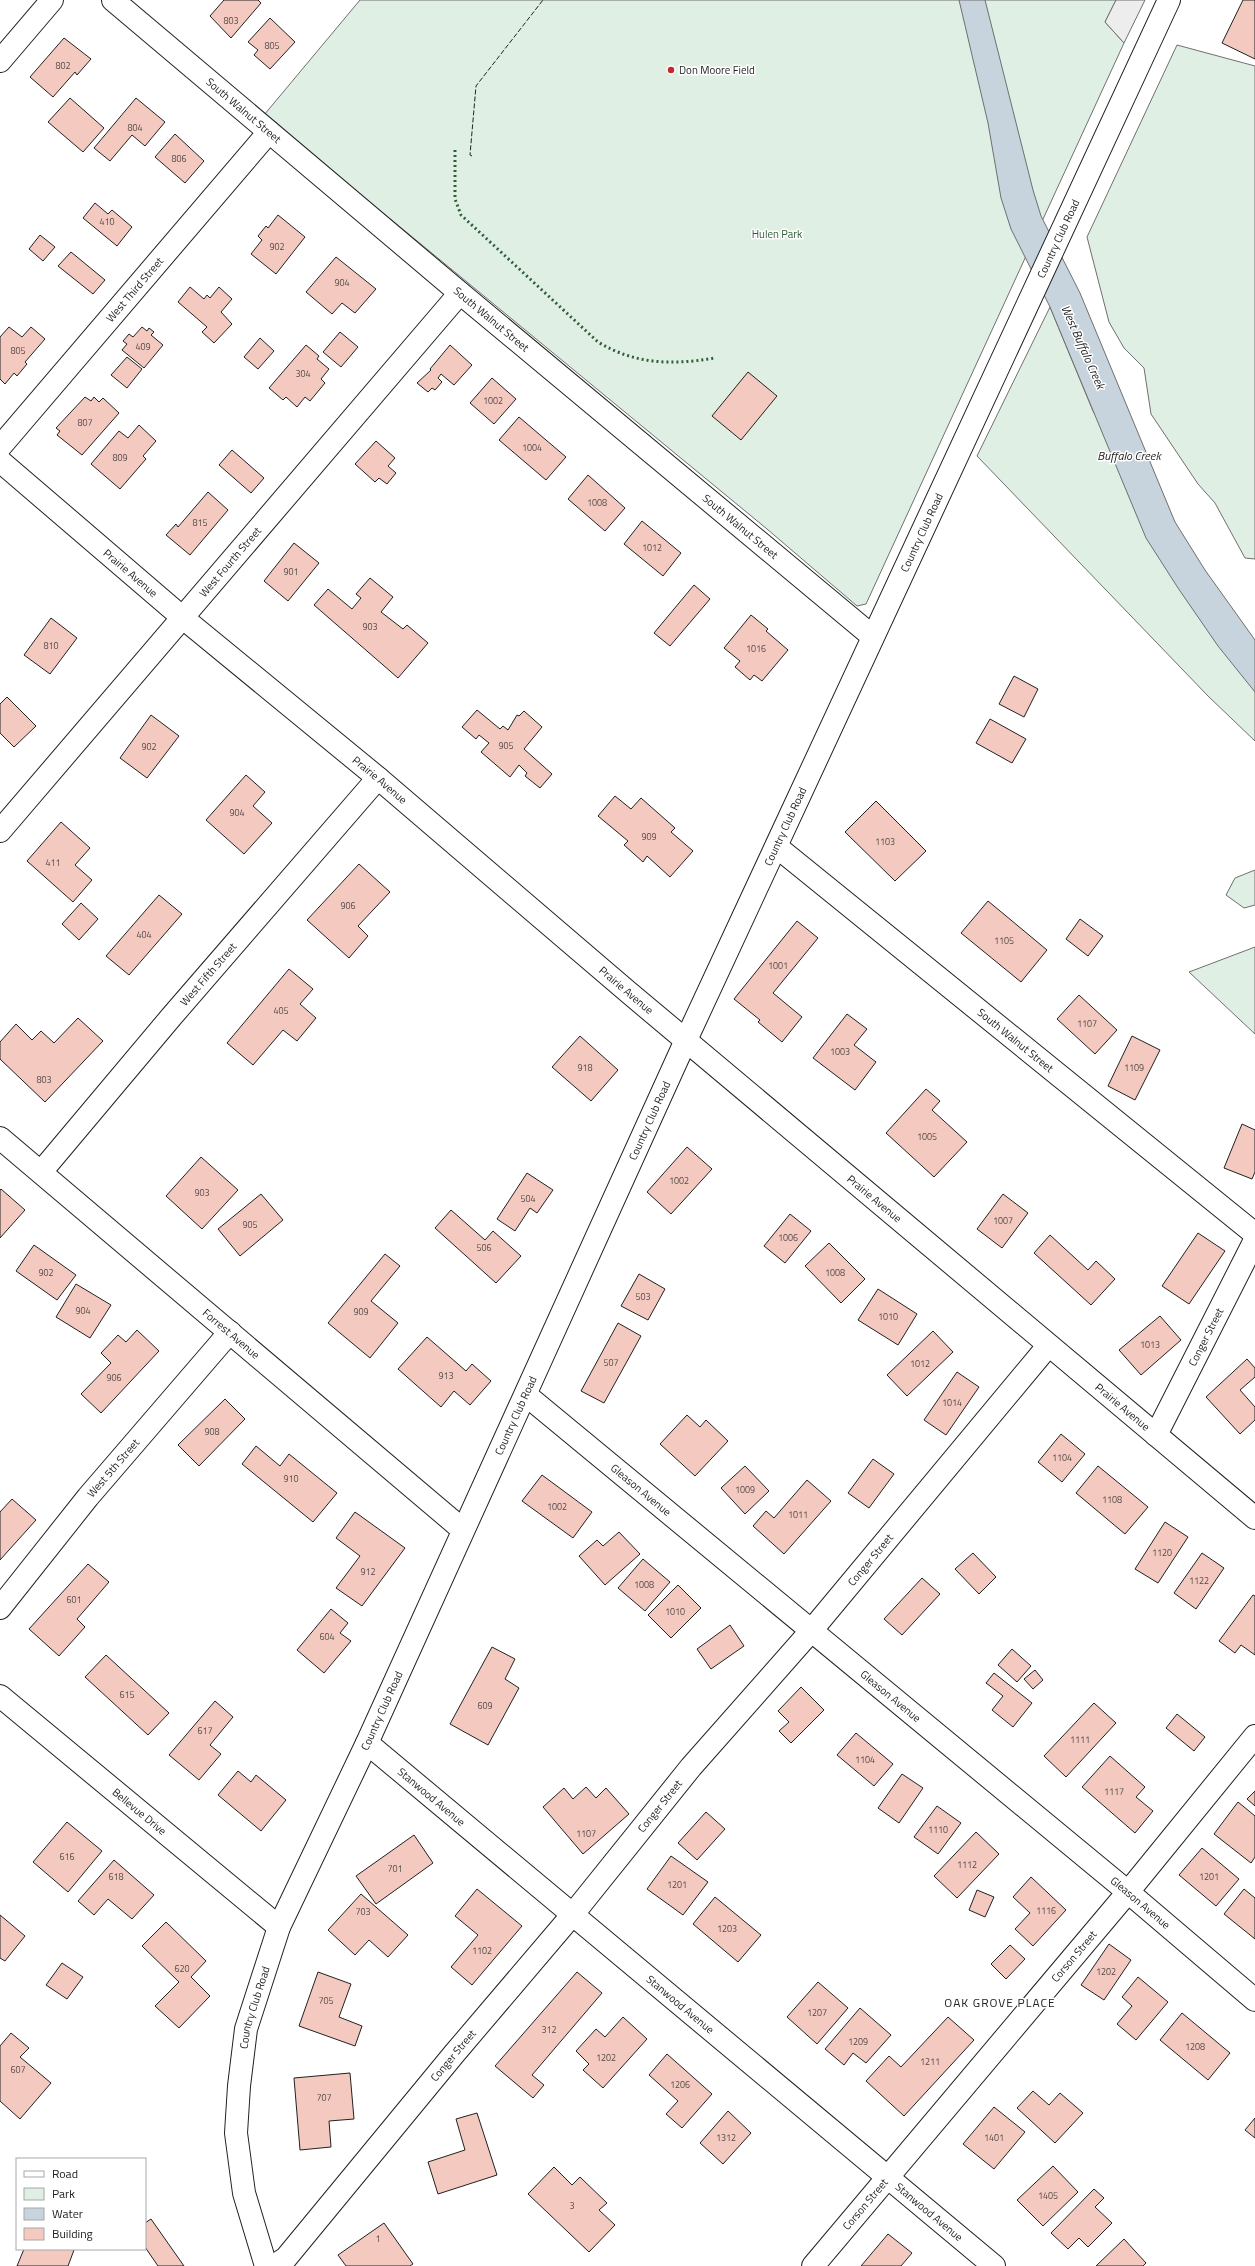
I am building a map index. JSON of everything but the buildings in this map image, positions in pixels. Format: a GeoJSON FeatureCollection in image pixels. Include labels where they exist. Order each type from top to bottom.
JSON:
{"type":"FeatureCollection","features":[{"type":"Feature","properties":{"kind":"street"},"geometry":{"type":"LineString","coordinates":[[0,61],[52,0]]}},
{"type":"Feature","properties":{"kind":"street","name":"South Walnut Street"},"geometry":{"type":"LineString","coordinates":[[113,0],[460,293],[872,636]]}},
{"type":"Feature","properties":{"kind":"street","name":"Country Club Road"},"geometry":{"type":"LineString","coordinates":[[266,2266],[244,2193],[236,2133],[239,2086],[246,2029],[279,1927],[367,1743],[686,1040],[777,847],[872,636],[1169,0]]}},
{"type":"Feature","properties":{"kind":"street","name":"West Third Street"},"geometry":{"type":"LineString","coordinates":[[0,447],[269,132]]}},
{"type":"Feature","properties":{"kind":"street","name":"West Fourth Street"},"geometry":{"type":"LineString","coordinates":[[0,831],[460,293]]}},
{"type":"Feature","properties":{"kind":"street","name":"Prairie Avenue"},"geometry":{"type":"LineString","coordinates":[[0,460],[183,618],[378,778],[1048,1346],[1255,1518]]}},
{"type":"Feature","properties":{"kind":"street","name":"West Fifth Street"},"geometry":{"type":"LineString","coordinates":[[41,1172],[172,1016],[378,778]]}},
{"type":"Feature","properties":{"kind":"street","name":"South Walnut Street"},"geometry":{"type":"LineString","coordinates":[[777,847],[1255,1234]]}},
{"type":"Feature","properties":{"kind":"street","name":"Forrest Avenue"},"geometry":{"type":"LineString","coordinates":[[0,1138],[463,1530]]}},
{"type":"Feature","properties":{"kind":"street","name":"Conger Street"},"geometry":{"type":"LineString","coordinates":[[1156,1435],[1255,1240]]}},
{"type":"Feature","properties":{"kind":"street","name":"West 5th Street"},"geometry":{"type":"LineString","coordinates":[[0,1608],[88,1497],[230,1332]]}},
{"type":"Feature","properties":{"kind":"street","name":"Conger Street"},"geometry":{"type":"LineString","coordinates":[[274,2266],[286,2258],[454,2054],[573,1914],[691,1767],[811,1631],[1048,1346]]}},
{"type":"Feature","properties":{"kind":"street","name":"Gleason Avenue"},"geometry":{"type":"LineString","coordinates":[[526,1395],[1128,1892],[1255,2000]]}},
{"type":"Feature","properties":{"kind":"street","name":"Bellevue Drive"},"geometry":{"type":"LineString","coordinates":[[0,1696],[279,1927]]}},
{"type":"Feature","properties":{"kind":"street","name":"Corson Street"},"geometry":{"type":"LineString","coordinates":[[813,2266],[1128,1892],[1255,1736]]}},
{"type":"Feature","properties":{"kind":"street","name":"Stanwood Avenue"},"geometry":{"type":"LineString","coordinates":[[367,1743],[994,2266]]}},
{"type":"Feature","properties":{"kind":"green space","name":"Hulen Park"},"geometry":{"type":"Polygon","coordinates":[[[360,0],[1116,0],[1105,22],[1124,43],[866,604],[857,606],[767,529],[264,115],[360,0]]]}},
{"type":"Feature","properties":{"kind":"green space"},"geometry":{"type":"Polygon","coordinates":[[[1177,45],[1255,66],[1255,559],[1245,558],[1215,503],[1198,484],[1151,414],[1144,368],[1124,348],[1109,322],[1087,237],[1177,45]]]}},
{"type":"Feature","properties":{"kind":"green space"},"geometry":{"type":"Polygon","coordinates":[[[1050,307],[1093,411],[1255,692],[1255,741],[1208,696],[977,456],[1050,307]]]}},
{"type":"Feature","properties":{"kind":"green space"},"geometry":{"type":"Polygon","coordinates":[[[1255,870],[1255,905],[1244,908],[1226,895],[1235,878],[1255,870]]]}},
{"type":"Feature","properties":{"kind":"green space"},"geometry":{"type":"Polygon","coordinates":[[[1255,947],[1255,1034],[1189,972],[1255,947]]]}},
{"type":"Feature","properties":{"kind":"shaded area"},"geometry":{"type":"Polygon","coordinates":[[[1116,0],[1145,0],[1124,43],[1105,22],[1116,0]]]}},
{"type":"Feature","properties":{"kind":"water","name":"Buffalo Creek"},"geometry":{"type":"Polygon","coordinates":[[[959,0],[985,0],[1033,190],[1041,216],[1080,293],[1175,522],[1205,570],[1255,640],[1255,692],[1218,646],[1146,538],[1050,307],[1011,229],[1001,198],[988,123],[959,0]]]}},
{"type":"Feature","properties":{"kind":"hedge"},"geometry":{"type":"LineString","coordinates":[[455,150],[455,199],[461,215],[598,342],[612,350],[626,355],[655,361],[684,362],[715,358]]}},
{"type":"Feature","properties":{"kind":"fence"},"geometry":{"type":"LineString","coordinates":[[472,156],[470,155],[476,86],[543,0]]}},
{"type":"Feature","properties":{"kind":"place","name":"Don Moore Field"},"geometry":{"type":"Point","coordinates":[671,70]}},
{"type":"Feature","properties":{"kind":"district","name":"OAK GROVE PLACE"},"geometry":{"type":"Point","coordinates":[1000,2003]}},
{"type":"Feature","properties":{"kind":"water label","name":"West Buffalo Creek"},"geometry":{"type":"Point","coordinates":[1083,347]}}]}
